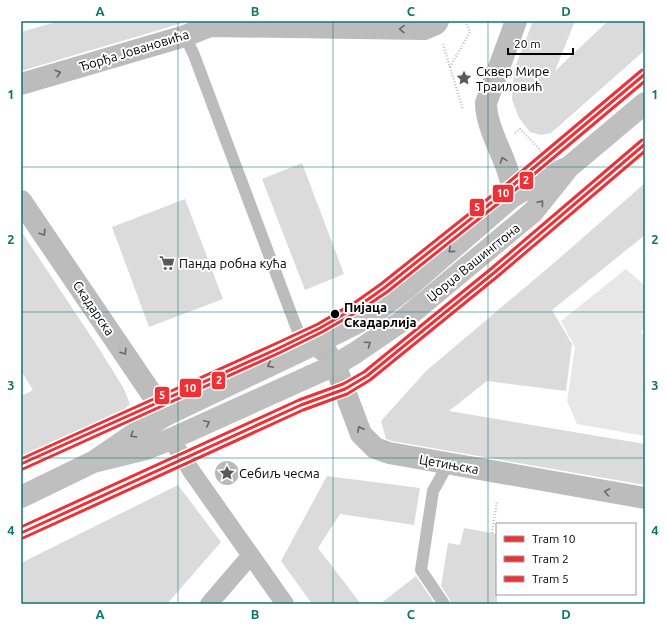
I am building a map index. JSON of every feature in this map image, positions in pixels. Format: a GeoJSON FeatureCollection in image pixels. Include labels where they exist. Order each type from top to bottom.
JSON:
{"type":"FeatureCollection","features":[{"type":"Feature","properties":{"kind":"main road","name":"Џорџа Вашингтона"},"geometry":{"type":"LineString","coordinates":[[93,462],[146,449],[171,439],[335,365],[355,353],[402,321],[533,212],[569,167],[645,103]]}},
{"type":"Feature","properties":{"kind":"main road","name":"Џорџа Вашингтона"},"geometry":{"type":"LineString","coordinates":[[93,462],[131,436],[166,415],[359,322],[381,308],[512,197],[534,184],[569,167]]}},
{"type":"Feature","properties":{"kind":"main road"},"geometry":{"type":"LineString","coordinates":[[491,248],[510,222],[513,215],[512,197]]}},
{"type":"Feature","properties":{"kind":"main road"},"geometry":{"type":"LineString","coordinates":[[21,496],[93,462]]}},
{"type":"Feature","properties":{"kind":"street","name":"Ђорђа Јовановића"},"geometry":{"type":"LineString","coordinates":[[21,84],[185,36],[209,24],[424,29],[436,24],[438,21]]}},
{"type":"Feature","properties":{"kind":"street"},"geometry":{"type":"LineString","coordinates":[[512,197],[512,183],[486,110],[486,103],[516,21]]}},
{"type":"Feature","properties":{"kind":"street","name":"Скадарска"},"geometry":{"type":"LineString","coordinates":[[21,201],[166,415]]}},
{"type":"Feature","properties":{"kind":"street","name":"Цетињска"},"geometry":{"type":"LineString","coordinates":[[310,346],[327,353],[335,365],[361,434],[375,448],[389,454],[645,498]]}},
{"type":"Feature","properties":{"kind":"street"},"geometry":{"type":"LineString","coordinates":[[171,439],[192,472],[285,604]]}},
{"type":"Feature","properties":{"kind":"street"},"geometry":{"type":"LineString","coordinates":[[209,604],[251,555]]}},
{"type":"Feature","properties":{"kind":"lane"},"geometry":{"type":"LineString","coordinates":[[185,36],[194,55],[292,316],[310,346]]}},
{"type":"Feature","properties":{"kind":"lane"},"geometry":{"type":"LineString","coordinates":[[444,604],[421,570],[433,491],[448,464]]}},
{"type":"Feature","properties":{"kind":"path"},"geometry":{"type":"LineString","coordinates":[[450,67],[470,32],[466,21]]}},
{"type":"Feature","properties":{"kind":"path"},"geometry":{"type":"LineString","coordinates":[[492,533],[497,501]]}},
{"type":"Feature","properties":{"kind":"shaded area"},"geometry":{"type":"Polygon","coordinates":[[[626,269],[645,286],[645,328],[641,332],[645,336],[645,436],[577,424],[567,401],[575,347],[561,321],[626,269]]]}},
{"type":"Feature","properties":{"kind":"shaded area","name":"Себиљ чесма"},"geometry":{"type":"Polygon","coordinates":[[[227,461],[236,464],[239,473],[236,482],[227,485],[218,482],[215,473],[218,464],[227,461]]]}},
{"type":"Feature","properties":{"kind":"building"},"geometry":{"type":"Polygon","coordinates":[[[59,21],[189,21],[21,71],[21,32],[59,21]]]}},
{"type":"Feature","properties":{"kind":"building"},"geometry":{"type":"Polygon","coordinates":[[[533,21],[575,21],[555,71],[608,21],[645,21],[645,50],[551,133],[541,135],[530,132],[519,118],[512,99],[514,70],[533,21]]]}},
{"type":"Feature","properties":{"kind":"building"},"geometry":{"type":"Polygon","coordinates":[[[302,163],[344,274],[305,290],[262,179],[302,163]]]}},
{"type":"Feature","properties":{"kind":"building"},"geometry":{"type":"Polygon","coordinates":[[[645,183],[645,235],[552,310],[572,344],[566,391],[487,381],[449,411],[645,444],[645,485],[386,439],[381,421],[426,371],[562,256],[645,183]]]}},
{"type":"Feature","properties":{"kind":"building","name":"Панда робна кућа"},"geometry":{"type":"Polygon","coordinates":[[[185,199],[223,299],[149,327],[112,227],[185,199]]]}},
{"type":"Feature","properties":{"kind":"building"},"geometry":{"type":"Polygon","coordinates":[[[21,231],[100,350],[124,389],[130,404],[122,411],[21,458],[21,396],[33,390],[21,371],[21,231]]]}},
{"type":"Feature","properties":{"kind":"building"},"geometry":{"type":"Polygon","coordinates":[[[327,476],[420,488],[414,525],[340,514],[318,548],[361,604],[312,604],[281,561],[327,476]]]}},
{"type":"Feature","properties":{"kind":"building"},"geometry":{"type":"Polygon","coordinates":[[[178,485],[221,542],[167,604],[21,604],[21,563],[178,485]]]}},
{"type":"Feature","properties":{"kind":"building"},"geometry":{"type":"Polygon","coordinates":[[[464,528],[496,534],[497,604],[451,604],[441,586],[448,543],[460,545],[464,528]]]}},
{"type":"Feature","properties":{"kind":"building"},"geometry":{"type":"Polygon","coordinates":[[[416,576],[435,604],[380,604],[416,576]]]}},
{"type":"Feature","properties":{"kind":"tram line","name":"5"},"geometry":{"type":"LineString","coordinates":[[21,459],[318,324],[357,301],[381,284],[509,182],[642,70]]}},
{"type":"Feature","properties":{"kind":"tram line","name":"10"},"geometry":{"type":"LineString","coordinates":[[21,464],[277,349],[320,328],[360,305],[384,288],[512,186],[645,74]]}},
{"type":"Feature","properties":{"kind":"tram line","name":"2"},"geometry":{"type":"LineString","coordinates":[[23,469],[279,353],[322,332],[362,309],[387,292],[515,190],[645,81]]}},
{"type":"Feature","properties":{"kind":"tram line","name":"5"},"geometry":{"type":"LineString","coordinates":[[21,527],[299,400],[343,384],[364,372],[492,268],[642,140]]}},
{"type":"Feature","properties":{"kind":"tram line","name":"10"},"geometry":{"type":"LineString","coordinates":[[21,533],[301,405],[345,389],[367,376],[495,272],[645,144]]}},
{"type":"Feature","properties":{"kind":"tram line","name":"2"},"geometry":{"type":"LineString","coordinates":[[23,538],[303,410],[347,394],[370,380],[498,276],[645,151]]}},
{"type":"Feature","properties":{"kind":"place","name":"Сквер Мире Траиловић"},"geometry":{"type":"Point","coordinates":[464,78]}},
{"type":"Feature","properties":{"kind":"place","name":"Панда робна кућа"},"geometry":{"type":"Point","coordinates":[167,263]}},
{"type":"Feature","properties":{"kind":"place","name":"Пијаца Скадарлија"},"geometry":{"type":"Point","coordinates":[335,314]}},
{"type":"Feature","properties":{"kind":"place","name":"Себиљ чесма"},"geometry":{"type":"Point","coordinates":[227,473]}}]}
